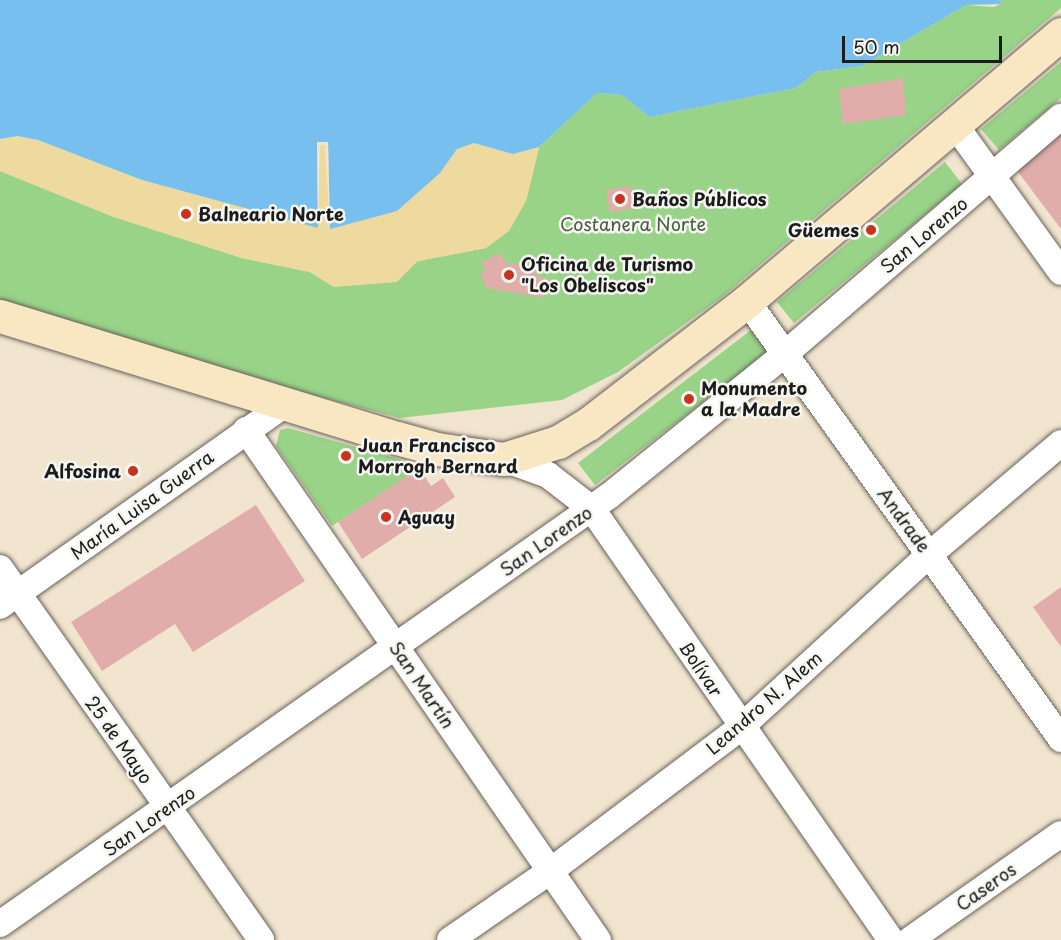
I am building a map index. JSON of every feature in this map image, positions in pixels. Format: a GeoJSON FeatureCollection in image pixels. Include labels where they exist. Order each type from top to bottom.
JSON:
{"type":"FeatureCollection","features":[{"type":"Feature","properties":{"kind":"main road"},"geometry":{"type":"LineString","coordinates":[[0,316],[284,405],[437,449],[504,459],[558,442],[588,424],[747,301],[1061,34]]}},
{"type":"Feature","properties":{"kind":"street","name":"San Lorenzo"},"geometry":{"type":"LineString","coordinates":[[0,924],[592,509],[785,354],[1061,117]]}},
{"type":"Feature","properties":{"kind":"street"},"geometry":{"type":"LineString","coordinates":[[955,125],[1061,272]]}},
{"type":"Feature","properties":{"kind":"street","name":"Andrade"},"geometry":{"type":"LineString","coordinates":[[747,301],[1061,739]]}},
{"type":"Feature","properties":{"kind":"street","name":"María Luisa Guerra"},"geometry":{"type":"LineString","coordinates":[[9,600],[284,405]]}},
{"type":"Feature","properties":{"kind":"street","name":"San Martín"},"geometry":{"type":"LineString","coordinates":[[246,430],[598,940]]}},
{"type":"Feature","properties":{"kind":"street","name":"Leandro N. Alem"},"geometry":{"type":"LineString","coordinates":[[450,940],[549,872],[740,728],[929,555],[1061,443]]}},
{"type":"Feature","properties":{"kind":"street","name":"Bolívar"},"geometry":{"type":"LineString","coordinates":[[504,459],[548,475],[592,509],[740,728],[891,940]]}},
{"type":"Feature","properties":{"kind":"street","name":"25 de Mayo"},"geometry":{"type":"LineString","coordinates":[[0,568],[9,600],[166,808],[261,940]]}},
{"type":"Feature","properties":{"kind":"street","name":"Caseros"},"geometry":{"type":"LineString","coordinates":[[910,940],[1061,834]]}},
{"type":"Feature","properties":{"kind":"green space","name":"Costanera Norte"},"geometry":{"type":"Polygon","coordinates":[[[999,0],[1061,0],[1061,8],[722,297],[618,372],[562,400],[400,418],[161,355],[0,301],[0,171],[114,217],[242,258],[310,272],[334,287],[418,261],[486,248],[526,201],[539,147],[597,93],[622,95],[650,117],[796,88],[816,72],[862,66],[966,5],[994,7],[1002,3],[999,0]]]}},
{"type":"Feature","properties":{"kind":"green space"},"geometry":{"type":"Polygon","coordinates":[[[1061,62],[1061,98],[999,150],[981,129],[1061,62]]]}},
{"type":"Feature","properties":{"kind":"green space"},"geometry":{"type":"Polygon","coordinates":[[[945,162],[962,184],[794,323],[777,302],[945,162]]]}},
{"type":"Feature","properties":{"kind":"green space"},"geometry":{"type":"Polygon","coordinates":[[[751,330],[768,352],[595,485],[578,463],[751,330]]]}},
{"type":"Feature","properties":{"kind":"green space"},"geometry":{"type":"Polygon","coordinates":[[[288,428],[423,466],[332,526],[276,446],[280,430],[288,428]]]}},
{"type":"Feature","properties":{"kind":"sand","name":"Balneario Norte"},"geometry":{"type":"Polygon","coordinates":[[[18,136],[38,140],[142,180],[318,228],[317,142],[328,142],[331,229],[440,173],[457,149],[474,143],[513,154],[539,147],[526,201],[509,231],[486,248],[418,261],[397,282],[334,287],[310,272],[242,258],[114,217],[0,171],[0,139],[18,136]]]}},
{"type":"Feature","properties":{"kind":"water"},"geometry":{"type":"Polygon","coordinates":[[[0,0],[999,0],[1002,4],[966,5],[862,66],[816,72],[796,88],[650,117],[622,95],[597,93],[539,147],[513,154],[474,143],[457,149],[440,173],[397,211],[330,229],[328,142],[317,142],[318,228],[142,180],[38,140],[18,136],[0,139],[0,0]]]}},
{"type":"Feature","properties":{"kind":"pier"},"geometry":{"type":"Polygon","coordinates":[[[317,142],[328,142],[330,229],[325,145],[320,145],[318,228],[317,142]]]}},
{"type":"Feature","properties":{"kind":"building"},"geometry":{"type":"Polygon","coordinates":[[[903,78],[906,115],[843,124],[839,89],[903,78]]]}},
{"type":"Feature","properties":{"kind":"building"},"geometry":{"type":"Polygon","coordinates":[[[1061,133],[1061,229],[1015,168],[1061,133]]]}},
{"type":"Feature","properties":{"kind":"building","name":"Baños Públicos"},"geometry":{"type":"Polygon","coordinates":[[[630,186],[634,208],[610,212],[606,190],[630,186]]]}},
{"type":"Feature","properties":{"kind":"building","name":"Oficina de Turismo \"Los Obeliscos\""},"geometry":{"type":"Polygon","coordinates":[[[499,253],[506,263],[533,265],[537,276],[547,278],[544,298],[487,288],[480,275],[486,271],[481,263],[499,253]]]}},
{"type":"Feature","properties":{"kind":"building","name":"Aguay"},"geometry":{"type":"Polygon","coordinates":[[[419,468],[431,486],[443,478],[455,497],[362,559],[338,522],[419,468]]]}},
{"type":"Feature","properties":{"kind":"building"},"geometry":{"type":"Polygon","coordinates":[[[256,505],[305,581],[193,652],[175,624],[102,671],[71,622],[256,505]]]}},
{"type":"Feature","properties":{"kind":"building"},"geometry":{"type":"Polygon","coordinates":[[[1061,587],[1061,647],[1033,607],[1061,587]]]}},
{"type":"Feature","properties":{"kind":"place","name":"Baños Públicos"},"geometry":{"type":"Point","coordinates":[620,199]}},
{"type":"Feature","properties":{"kind":"place","name":"Balneario Norte"},"geometry":{"type":"Point","coordinates":[186,214]}},
{"type":"Feature","properties":{"kind":"place","name":"Güemes"},"geometry":{"type":"Point","coordinates":[871,230]}},
{"type":"Feature","properties":{"kind":"place","name":"Oficina de Turismo \"Los Obeliscos\""},"geometry":{"type":"Point","coordinates":[509,275]}},
{"type":"Feature","properties":{"kind":"place","name":"Monumento a la Madre"},"geometry":{"type":"Point","coordinates":[689,399]}},
{"type":"Feature","properties":{"kind":"place","name":"Juan Francisco Morrogh Bernard"},"geometry":{"type":"Point","coordinates":[346,456]}},
{"type":"Feature","properties":{"kind":"place","name":"Alfosina"},"geometry":{"type":"Point","coordinates":[133,471]}},
{"type":"Feature","properties":{"kind":"place","name":"Aguay"},"geometry":{"type":"Point","coordinates":[386,517]}}]}
